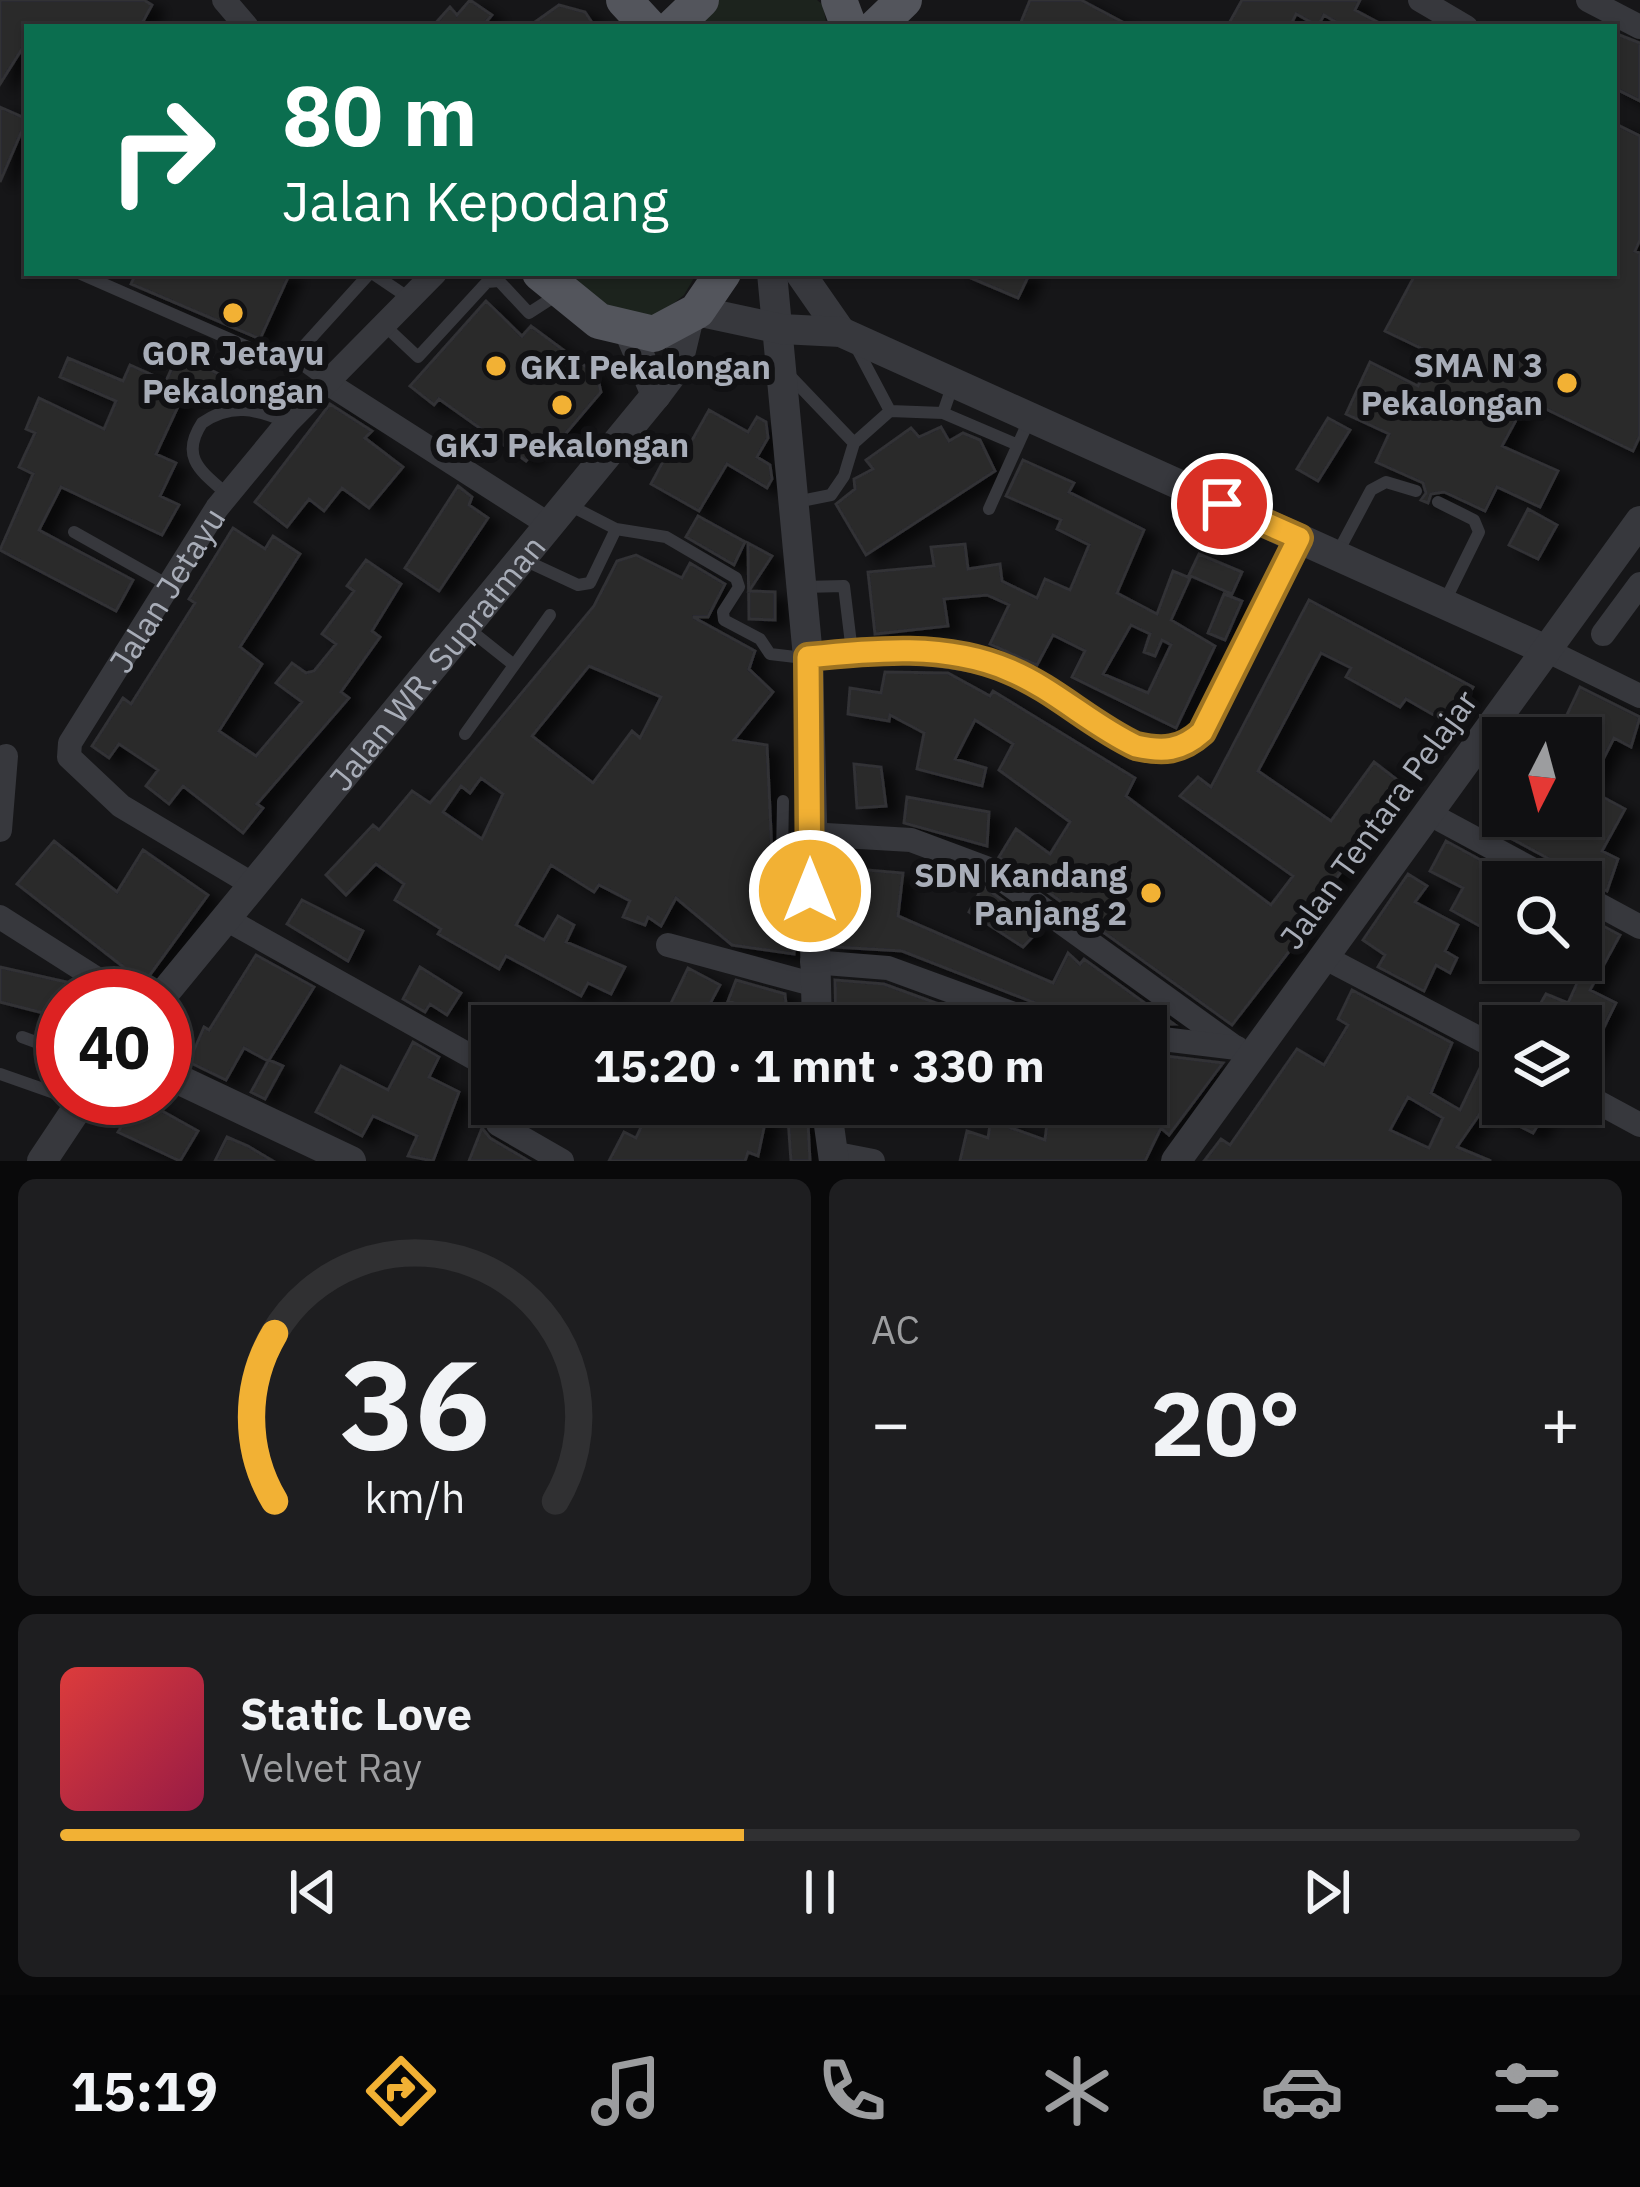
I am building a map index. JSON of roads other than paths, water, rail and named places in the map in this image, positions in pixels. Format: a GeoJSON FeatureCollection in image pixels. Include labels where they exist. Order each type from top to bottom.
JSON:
{"type":"FeatureCollection","features":[{"type":"Feature","properties":{"kind":"main road"},"geometry":{"type":"LineString","coordinates":[[624,0],[646,24]]}},
{"type":"Feature","properties":{"kind":"main road"},"geometry":{"type":"LineString","coordinates":[[676,24],[701,0]]}},
{"type":"Feature","properties":{"kind":"main road"},"geometry":{"type":"LineString","coordinates":[[551,283],[599,321],[654,334],[693,314],[721,276]]}},
{"type":"Feature","properties":{"kind":"street"},"geometry":{"type":"LineString","coordinates":[[224,0],[244,24]]}},
{"type":"Feature","properties":{"kind":"street"},"geometry":{"type":"LineString","coordinates":[[1420,0],[1461,24]]}},
{"type":"Feature","properties":{"kind":"street"},"geometry":{"type":"LineString","coordinates":[[1588,0],[1640,27]]}},
{"type":"Feature","properties":{"kind":"street","name":"Jalan Jetayu"},"geometry":{"type":"LineString","coordinates":[[250,883],[121,806],[69,757],[78,729],[228,495],[288,422],[432,276]]}},
{"type":"Feature","properties":{"kind":"street"},"geometry":{"type":"LineString","coordinates":[[772,276],[808,657],[809,834],[795,868],[815,1005]]}},
{"type":"Feature","properties":{"kind":"street"},"geometry":{"type":"LineString","coordinates":[[802,276],[846,334]]}},
{"type":"Feature","properties":{"kind":"street"},"geometry":{"type":"LineString","coordinates":[[693,314],[846,334],[954,382],[1024,431],[1299,538],[1640,696]]}},
{"type":"Feature","properties":{"kind":"street","name":"Jalan WR. Supratman"},"geometry":{"type":"LineString","coordinates":[[184,969],[250,883],[677,368],[693,314]]}},
{"type":"Feature","properties":{"kind":"street"},"geometry":{"type":"LineString","coordinates":[[629,331],[656,395]]}},
{"type":"Feature","properties":{"kind":"street"},"geometry":{"type":"LineString","coordinates":[[329,384],[557,514]]}},
{"type":"Feature","properties":{"kind":"street"},"geometry":{"type":"LineString","coordinates":[[808,657],[925,652],[1007,669],[1136,746],[1156,751],[1187,746],[1202,732],[1299,538]]}},
{"type":"Feature","properties":{"kind":"street","name":"Jalan Tentara Pelajar"},"geometry":{"type":"LineString","coordinates":[[1177,1161],[1242,1052],[1322,956],[1546,650],[1635,543]]}},
{"type":"Feature","properties":{"kind":"street"},"geometry":{"type":"LineString","coordinates":[[1603,634],[1640,584]]}},
{"type":"Feature","properties":{"kind":"street"},"geometry":{"type":"LineString","coordinates":[[0,830],[6,756]]}},
{"type":"Feature","properties":{"kind":"street"},"geometry":{"type":"LineString","coordinates":[[1426,812],[1517,861]]}},
{"type":"Feature","properties":{"kind":"street"},"geometry":{"type":"LineString","coordinates":[[809,834],[911,840],[986,868],[1242,1052]]}},
{"type":"Feature","properties":{"kind":"street"},"geometry":{"type":"LineString","coordinates":[[1602,907],[1640,927]]}},
{"type":"Feature","properties":{"kind":"street"},"geometry":{"type":"LineString","coordinates":[[0,917],[82,969]]}},
{"type":"Feature","properties":{"kind":"street"},"geometry":{"type":"LineString","coordinates":[[226,919],[471,1056]]}},
{"type":"Feature","properties":{"kind":"street"},"geometry":{"type":"LineString","coordinates":[[668,945],[812,973],[888,968],[989,1005]]}},
{"type":"Feature","properties":{"kind":"street"},"geometry":{"type":"LineString","coordinates":[[1322,956],[1482,1040]]}},
{"type":"Feature","properties":{"kind":"street"},"geometry":{"type":"LineString","coordinates":[[1167,1040],[1242,1052]]}},
{"type":"Feature","properties":{"kind":"street"},"geometry":{"type":"LineString","coordinates":[[192,1086],[351,1161]]}},
{"type":"Feature","properties":{"kind":"street"},"geometry":{"type":"LineString","coordinates":[[1602,1104],[1640,1125]]}},
{"type":"Feature","properties":{"kind":"street"},"geometry":{"type":"LineString","coordinates":[[42,1161],[61,1125]]}},
{"type":"Feature","properties":{"kind":"street"},"geometry":{"type":"LineString","coordinates":[[500,1125],[562,1161]]}},
{"type":"Feature","properties":{"kind":"street"},"geometry":{"type":"LineString","coordinates":[[829,1125],[833,1157],[873,1161]]}},
{"type":"Feature","properties":{"kind":"lane"},"geometry":{"type":"LineString","coordinates":[[85,276],[272,360],[293,358],[329,384]]}},
{"type":"Feature","properties":{"kind":"lane"},"geometry":{"type":"LineString","coordinates":[[293,358],[368,276]]}},
{"type":"Feature","properties":{"kind":"lane"},"geometry":{"type":"LineString","coordinates":[[376,276],[410,298]]}},
{"type":"Feature","properties":{"kind":"lane"},"geometry":{"type":"LineString","coordinates":[[384,325],[418,357],[487,282],[499,281],[529,313],[551,283]]}},
{"type":"Feature","properties":{"kind":"lane"},"geometry":{"type":"LineString","coordinates":[[846,334],[890,411]]}},
{"type":"Feature","properties":{"kind":"lane"},"geometry":{"type":"LineString","coordinates":[[784,370],[854,443]]}},
{"type":"Feature","properties":{"kind":"lane"},"geometry":{"type":"LineString","coordinates":[[943,413],[954,382]]}},
{"type":"Feature","properties":{"kind":"lane"},"geometry":{"type":"LineString","coordinates":[[228,495],[193,464],[190,450],[202,423],[232,409],[258,410],[288,422]]}},
{"type":"Feature","properties":{"kind":"lane"},"geometry":{"type":"LineString","coordinates":[[795,502],[831,495],[844,476],[854,443],[890,411],[943,413],[1024,431],[989,509]]}},
{"type":"Feature","properties":{"kind":"lane"},"geometry":{"type":"LineString","coordinates":[[1337,555],[1372,490],[1386,482],[1416,491]]}},
{"type":"Feature","properties":{"kind":"lane"},"geometry":{"type":"LineString","coordinates":[[1438,502],[1474,520],[1479,532],[1443,604]]}},
{"type":"Feature","properties":{"kind":"lane"},"geometry":{"type":"LineString","coordinates":[[557,514],[666,537],[736,578],[739,587],[723,612],[724,620],[760,639],[776,657],[808,657]]}},
{"type":"Feature","properties":{"kind":"lane"},"geometry":{"type":"LineString","coordinates":[[520,558],[585,586],[616,529]]}},
{"type":"Feature","properties":{"kind":"lane"},"geometry":{"type":"LineString","coordinates":[[74,532],[169,585]]}},
{"type":"Feature","properties":{"kind":"lane"},"geometry":{"type":"LineString","coordinates":[[802,587],[844,586],[852,652]]}},
{"type":"Feature","properties":{"kind":"lane"},"geometry":{"type":"LineString","coordinates":[[465,734],[550,615]]}},
{"type":"Feature","properties":{"kind":"lane"},"geometry":{"type":"LineString","coordinates":[[464,626],[514,665]]}},
{"type":"Feature","properties":{"kind":"lane"},"geometry":{"type":"LineString","coordinates":[[1473,751],[1482,756]]}},
{"type":"Feature","properties":{"kind":"lane"},"geometry":{"type":"LineString","coordinates":[[782,801],[795,868],[782,913]]}},
{"type":"Feature","properties":{"kind":"lane"},"geometry":{"type":"LineString","coordinates":[[22,1037],[36,1042]]}},
{"type":"Feature","properties":{"kind":"lane"},"geometry":{"type":"LineString","coordinates":[[0,1074],[36,1086]]}},
{"type":"Feature","properties":{"kind":"place","name":"GOR Jetayu Pekalongan"},"geometry":{"type":"Point","coordinates":[233,313]}},
{"type":"Feature","properties":{"kind":"place","name":"GKI Pekalongan"},"geometry":{"type":"Point","coordinates":[496,366]}},
{"type":"Feature","properties":{"kind":"place","name":"SMA N 3 Pekalongan"},"geometry":{"type":"Point","coordinates":[1567,383]}},
{"type":"Feature","properties":{"kind":"place","name":"GKJ Pekalongan"},"geometry":{"type":"Point","coordinates":[562,405]}},
{"type":"Feature","properties":{"kind":"place","name":"SDN Kandang Panjang 2"},"geometry":{"type":"Point","coordinates":[1151,893]}}]}
